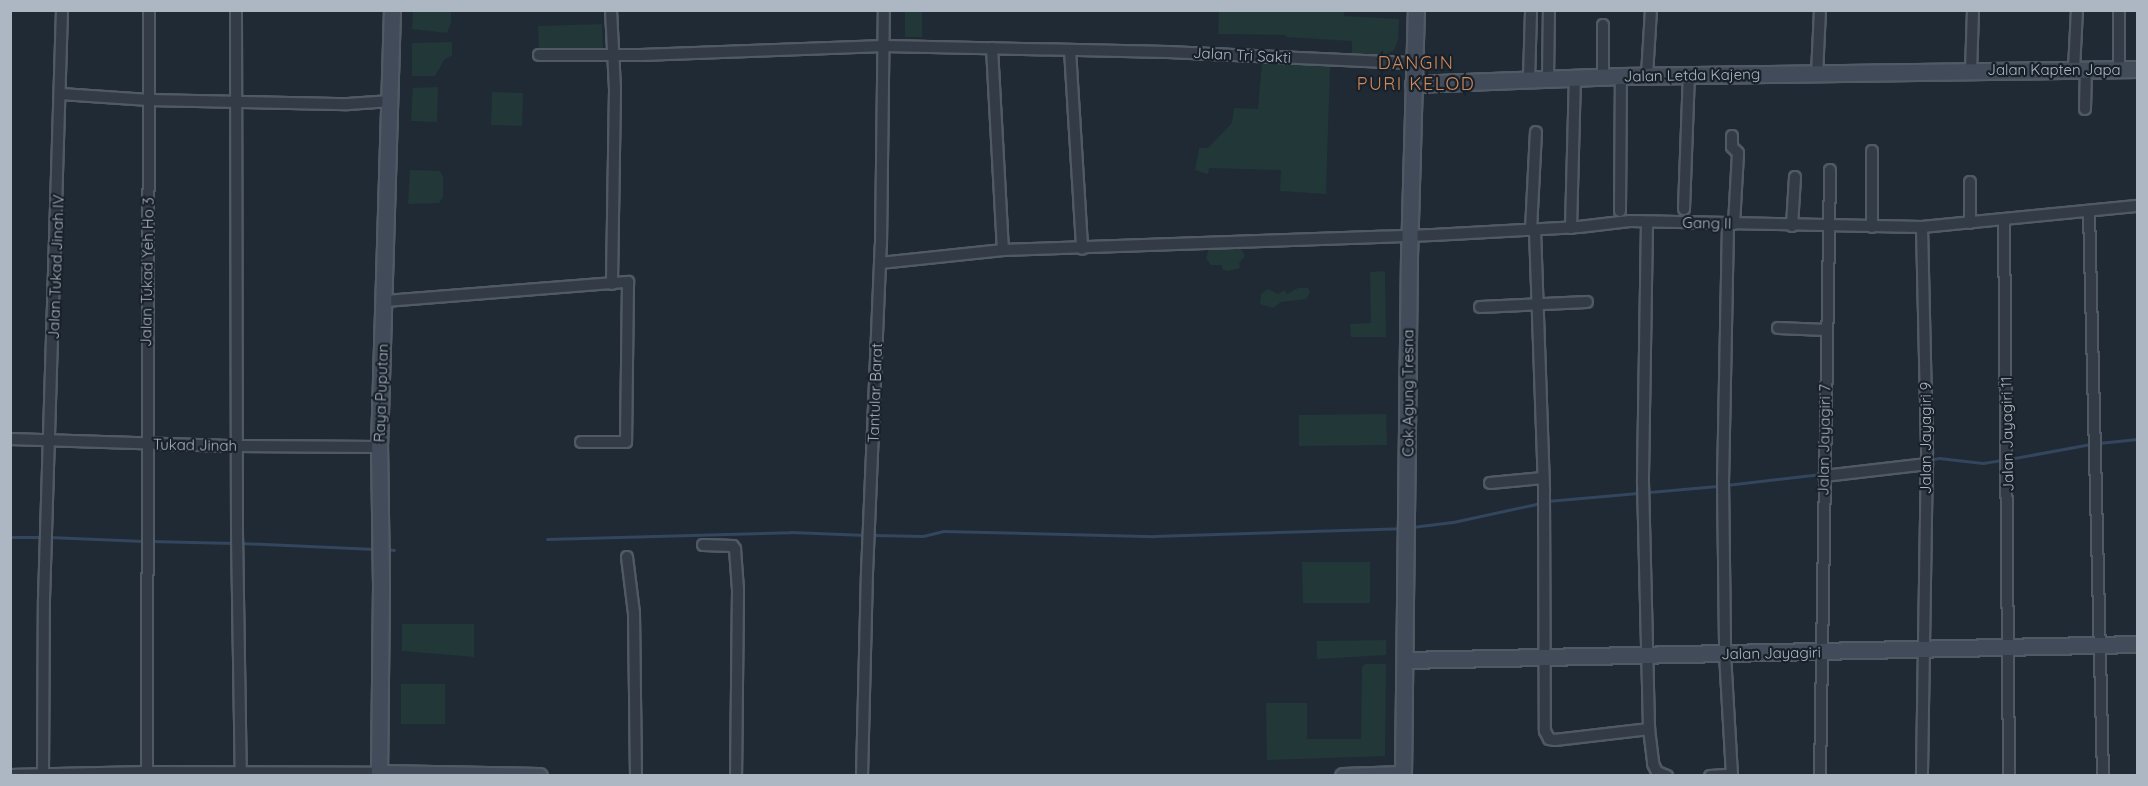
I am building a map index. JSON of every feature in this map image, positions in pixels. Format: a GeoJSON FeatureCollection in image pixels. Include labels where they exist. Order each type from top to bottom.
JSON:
{"type":"FeatureCollection","features":[{"type":"Feature","properties":{"kind":"street","name":"Jalan Tukad Jinah IV"},"geometry":{"type":"LineString","coordinates":[[43,775],[44,599],[62,10]]}},
{"type":"Feature","properties":{"kind":"street","name":"Jalan Tukad Yeh Ho 3"},"geometry":{"type":"LineString","coordinates":[[147,772],[146,444],[149,10]]}},
{"type":"Feature","properties":{"kind":"street"},"geometry":{"type":"LineString","coordinates":[[236,10],[237,558],[241,774]]}},
{"type":"Feature","properties":{"kind":"street","name":"Raya Puputan"},"geometry":{"type":"LineString","coordinates":[[379,774],[381,551],[379,447],[392,10]]}},
{"type":"Feature","properties":{"kind":"street"},"geometry":{"type":"LineString","coordinates":[[611,10],[615,55],[612,284]]}},
{"type":"Feature","properties":{"kind":"street","name":"Tantular Barat"},"geometry":{"type":"LineString","coordinates":[[862,776],[868,547],[880,263],[884,10]]}},
{"type":"Feature","properties":{"kind":"street","name":"Cok Agung Tresna"},"geometry":{"type":"LineString","coordinates":[[1403,775],[1410,236],[1416,10]]}},
{"type":"Feature","properties":{"kind":"street"},"geometry":{"type":"LineString","coordinates":[[1529,79],[1531,10]]}},
{"type":"Feature","properties":{"kind":"street"},"geometry":{"type":"LineString","coordinates":[[1548,78],[1549,10]]}},
{"type":"Feature","properties":{"kind":"street"},"geometry":{"type":"LineString","coordinates":[[1647,75],[1651,10]]}},
{"type":"Feature","properties":{"kind":"street"},"geometry":{"type":"LineString","coordinates":[[1817,74],[1820,10]]}},
{"type":"Feature","properties":{"kind":"street"},"geometry":{"type":"LineString","coordinates":[[1971,71],[1973,10]]}},
{"type":"Feature","properties":{"kind":"street"},"geometry":{"type":"LineString","coordinates":[[2077,10],[2085,109]]}},
{"type":"Feature","properties":{"kind":"street"},"geometry":{"type":"LineString","coordinates":[[2119,10],[2119,69]]}},
{"type":"Feature","properties":{"kind":"street"},"geometry":{"type":"LineString","coordinates":[[1603,25],[1603,76]]}},
{"type":"Feature","properties":{"kind":"street","name":"Jalan Tri Sakti"},"geometry":{"type":"LineString","coordinates":[[540,55],[615,55],[884,46],[1177,52],[1414,63]]}},
{"type":"Feature","properties":{"kind":"street"},"geometry":{"type":"LineString","coordinates":[[992,48],[1003,250]]}},
{"type":"Feature","properties":{"kind":"street"},"geometry":{"type":"LineString","coordinates":[[1070,50],[1082,249]]}},
{"type":"Feature","properties":{"kind":"street","name":"Jalan Kapten Japa"},"geometry":{"type":"LineString","coordinates":[[1971,71],[2138,69]]}},
{"type":"Feature","properties":{"kind":"street","name":"Jalan Letda Kajeng"},"geometry":{"type":"LineString","coordinates":[[1413,84],[1621,75],[1971,71]]}},
{"type":"Feature","properties":{"kind":"street"},"geometry":{"type":"LineString","coordinates":[[1620,211],[1621,75]]}},
{"type":"Feature","properties":{"kind":"street"},"geometry":{"type":"LineString","coordinates":[[1684,209],[1689,75]]}},
{"type":"Feature","properties":{"kind":"street"},"geometry":{"type":"LineString","coordinates":[[1571,228],[1575,78]]}},
{"type":"Feature","properties":{"kind":"street"},"geometry":{"type":"LineString","coordinates":[[61,94],[149,100],[348,104],[391,101]]}},
{"type":"Feature","properties":{"kind":"street"},"geometry":{"type":"LineString","coordinates":[[1536,132],[1533,230],[1539,303],[1538,363],[1544,478],[1545,731],[1549,739],[1649,729]]}},
{"type":"Feature","properties":{"kind":"street"},"geometry":{"type":"LineString","coordinates":[[1710,776],[1732,775],[1725,654],[1723,479],[1731,224],[1738,153],[1732,147],[1732,136]]}},
{"type":"Feature","properties":{"kind":"street"},"geometry":{"type":"LineString","coordinates":[[1872,151],[1872,227]]}},
{"type":"Feature","properties":{"kind":"street","name":"Jalan Jayagiri 7"},"geometry":{"type":"LineString","coordinates":[[1820,776],[1820,652],[1830,170]]}},
{"type":"Feature","properties":{"kind":"street"},"geometry":{"type":"LineString","coordinates":[[1792,226],[1795,177]]}},
{"type":"Feature","properties":{"kind":"street"},"geometry":{"type":"LineString","coordinates":[[1970,182],[1970,223]]}},
{"type":"Feature","properties":{"kind":"street","name":"Gang II"},"geometry":{"type":"LineString","coordinates":[[880,263],[1003,250],[1082,249],[1164,242],[1410,236],[1647,222],[1922,227],[2138,206]]}},
{"type":"Feature","properties":{"kind":"street"},"geometry":{"type":"LineString","coordinates":[[2090,211],[2103,776]]}},
{"type":"Feature","properties":{"kind":"street","name":"Jalan Jayagiri 11"},"geometry":{"type":"LineString","coordinates":[[2004,220],[2008,447],[2009,776]]}},
{"type":"Feature","properties":{"kind":"street"},"geometry":{"type":"LineString","coordinates":[[1647,222],[1643,482],[1647,656],[1649,729],[1653,764],[1662,774]]}},
{"type":"Feature","properties":{"kind":"street","name":"Jalan Jayagiri 9"},"geometry":{"type":"LineString","coordinates":[[1922,227],[1927,461],[1922,776]]}},
{"type":"Feature","properties":{"kind":"street"},"geometry":{"type":"LineString","coordinates":[[384,301],[628,282],[626,442],[581,442]]}},
{"type":"Feature","properties":{"kind":"street"},"geometry":{"type":"LineString","coordinates":[[1480,307],[1587,302]]}},
{"type":"Feature","properties":{"kind":"street"},"geometry":{"type":"LineString","coordinates":[[1778,328],[1826,330]]}},
{"type":"Feature","properties":{"kind":"street","name":"Tukad Jinah"},"geometry":{"type":"LineString","coordinates":[[10,439],[237,446],[379,447]]}},
{"type":"Feature","properties":{"kind":"street"},"geometry":{"type":"LineString","coordinates":[[1824,476],[1927,461]]}},
{"type":"Feature","properties":{"kind":"street"},"geometry":{"type":"LineString","coordinates":[[1490,483],[1544,478]]}},
{"type":"Feature","properties":{"kind":"street"},"geometry":{"type":"LineString","coordinates":[[703,545],[733,546],[738,590],[736,775]]}},
{"type":"Feature","properties":{"kind":"street"},"geometry":{"type":"LineString","coordinates":[[627,557],[634,613],[636,776]]}},
{"type":"Feature","properties":{"kind":"street","name":"Jalan Jayagiri"},"geometry":{"type":"LineString","coordinates":[[1405,660],[2138,644]]}},
{"type":"Feature","properties":{"kind":"street"},"geometry":{"type":"LineString","coordinates":[[10,775],[147,772],[539,776]]}},
{"type":"Feature","properties":{"kind":"street"},"geometry":{"type":"LineString","coordinates":[[1343,776],[1403,775]]}},
{"type":"Feature","properties":{"kind":"green space"},"geometry":{"type":"Polygon","coordinates":[[[413,11],[451,11],[451,22],[447,33],[412,29],[413,11]]]}},
{"type":"Feature","properties":{"kind":"green space"},"geometry":{"type":"Polygon","coordinates":[[[905,11],[922,11],[922,37],[905,37],[905,11]]]}},
{"type":"Feature","properties":{"kind":"green space"},"geometry":{"type":"Polygon","coordinates":[[[1219,11],[1344,11],[1344,16],[1399,19],[1398,40],[1394,50],[1385,55],[1352,53],[1352,41],[1286,37],[1286,35],[1218,34],[1219,11]]]}},
{"type":"Feature","properties":{"kind":"green space"},"geometry":{"type":"Polygon","coordinates":[[[602,24],[603,50],[539,53],[538,26],[602,24]]]}},
{"type":"Feature","properties":{"kind":"green space"},"geometry":{"type":"Polygon","coordinates":[[[452,42],[452,55],[444,60],[435,76],[412,76],[412,43],[452,42]]]}},
{"type":"Feature","properties":{"kind":"green space"},"geometry":{"type":"Polygon","coordinates":[[[1262,63],[1330,67],[1326,194],[1280,191],[1281,170],[1209,168],[1208,174],[1195,170],[1199,148],[1208,148],[1232,123],[1234,108],[1258,109],[1262,63]]]}},
{"type":"Feature","properties":{"kind":"green space"},"geometry":{"type":"Polygon","coordinates":[[[438,87],[437,122],[411,121],[413,88],[438,87]]]}},
{"type":"Feature","properties":{"kind":"green space"},"geometry":{"type":"Polygon","coordinates":[[[492,92],[523,93],[522,126],[491,125],[492,92]]]}},
{"type":"Feature","properties":{"kind":"green space"},"geometry":{"type":"Polygon","coordinates":[[[410,170],[440,171],[443,177],[443,198],[439,203],[408,204],[410,170]]]}},
{"type":"Feature","properties":{"kind":"green space"},"geometry":{"type":"Polygon","coordinates":[[[1210,246],[1239,246],[1245,256],[1239,263],[1240,268],[1229,271],[1223,270],[1221,265],[1211,265],[1206,258],[1210,246]]]}},
{"type":"Feature","properties":{"kind":"green space"},"geometry":{"type":"Polygon","coordinates":[[[1385,271],[1386,337],[1351,337],[1350,324],[1371,323],[1370,272],[1385,271]]]}},
{"type":"Feature","properties":{"kind":"green space"},"geometry":{"type":"Polygon","coordinates":[[[1298,288],[1308,288],[1310,293],[1306,299],[1281,302],[1273,308],[1260,304],[1261,294],[1268,289],[1278,294],[1285,290],[1287,294],[1298,288]]]}},
{"type":"Feature","properties":{"kind":"green space"},"geometry":{"type":"Polygon","coordinates":[[[1386,414],[1387,445],[1299,446],[1299,415],[1386,414]]]}},
{"type":"Feature","properties":{"kind":"green space"},"geometry":{"type":"Polygon","coordinates":[[[1302,562],[1370,562],[1370,603],[1303,603],[1302,562]]]}},
{"type":"Feature","properties":{"kind":"green space"},"geometry":{"type":"Polygon","coordinates":[[[402,624],[474,624],[474,657],[402,651],[402,624]]]}},
{"type":"Feature","properties":{"kind":"green space"},"geometry":{"type":"Polygon","coordinates":[[[1386,640],[1386,655],[1317,659],[1317,641],[1386,640]]]}},
{"type":"Feature","properties":{"kind":"green space"},"geometry":{"type":"Polygon","coordinates":[[[1365,664],[1386,664],[1385,756],[1267,760],[1266,703],[1307,703],[1307,739],[1361,739],[1362,667],[1365,664]]]}},
{"type":"Feature","properties":{"kind":"green space"},"geometry":{"type":"Polygon","coordinates":[[[401,684],[445,684],[445,724],[401,724],[401,684]]]}},
{"type":"Feature","properties":{"kind":"waterway"},"geometry":{"type":"LineString","coordinates":[[2098,443],[2138,439]]}},
{"type":"Feature","properties":{"kind":"waterway"},"geometry":{"type":"LineString","coordinates":[[2009,459],[2091,444]]}},
{"type":"Feature","properties":{"kind":"waterway"},"geometry":{"type":"LineString","coordinates":[[1929,460],[1939,458],[1983,463],[2003,460]]}},
{"type":"Feature","properties":{"kind":"waterway"},"geometry":{"type":"LineString","coordinates":[[1726,485],[1821,474]]}},
{"type":"Feature","properties":{"kind":"waterway"},"geometry":{"type":"LineString","coordinates":[[1547,501],[1720,486]]}},
{"type":"Feature","properties":{"kind":"waterway"},"geometry":{"type":"LineString","coordinates":[[1412,527],[1453,522],[1541,503]]}},
{"type":"Feature","properties":{"kind":"waterway"},"geometry":{"type":"LineString","coordinates":[[873,535],[923,536],[943,531],[1154,536],[1402,528]]}},
{"type":"Feature","properties":{"kind":"waterway"},"geometry":{"type":"LineString","coordinates":[[547,539],[791,532],[866,535]]}},
{"type":"Feature","properties":{"kind":"waterway"},"geometry":{"type":"LineString","coordinates":[[10,537],[42,537]]}},
{"type":"Feature","properties":{"kind":"waterway"},"geometry":{"type":"LineString","coordinates":[[49,537],[144,541]]}},
{"type":"Feature","properties":{"kind":"waterway"},"geometry":{"type":"LineString","coordinates":[[150,541],[234,543]]}},
{"type":"Feature","properties":{"kind":"waterway"},"geometry":{"type":"LineString","coordinates":[[240,543],[375,549]]}},
{"type":"Feature","properties":{"kind":"waterway"},"geometry":{"type":"LineString","coordinates":[[384,549],[394,550]]}},
{"type":"Feature","properties":{"kind":"district","name":"DANGIN PURI KELOD"},"geometry":{"type":"Point","coordinates":[1416,74]}}]}
